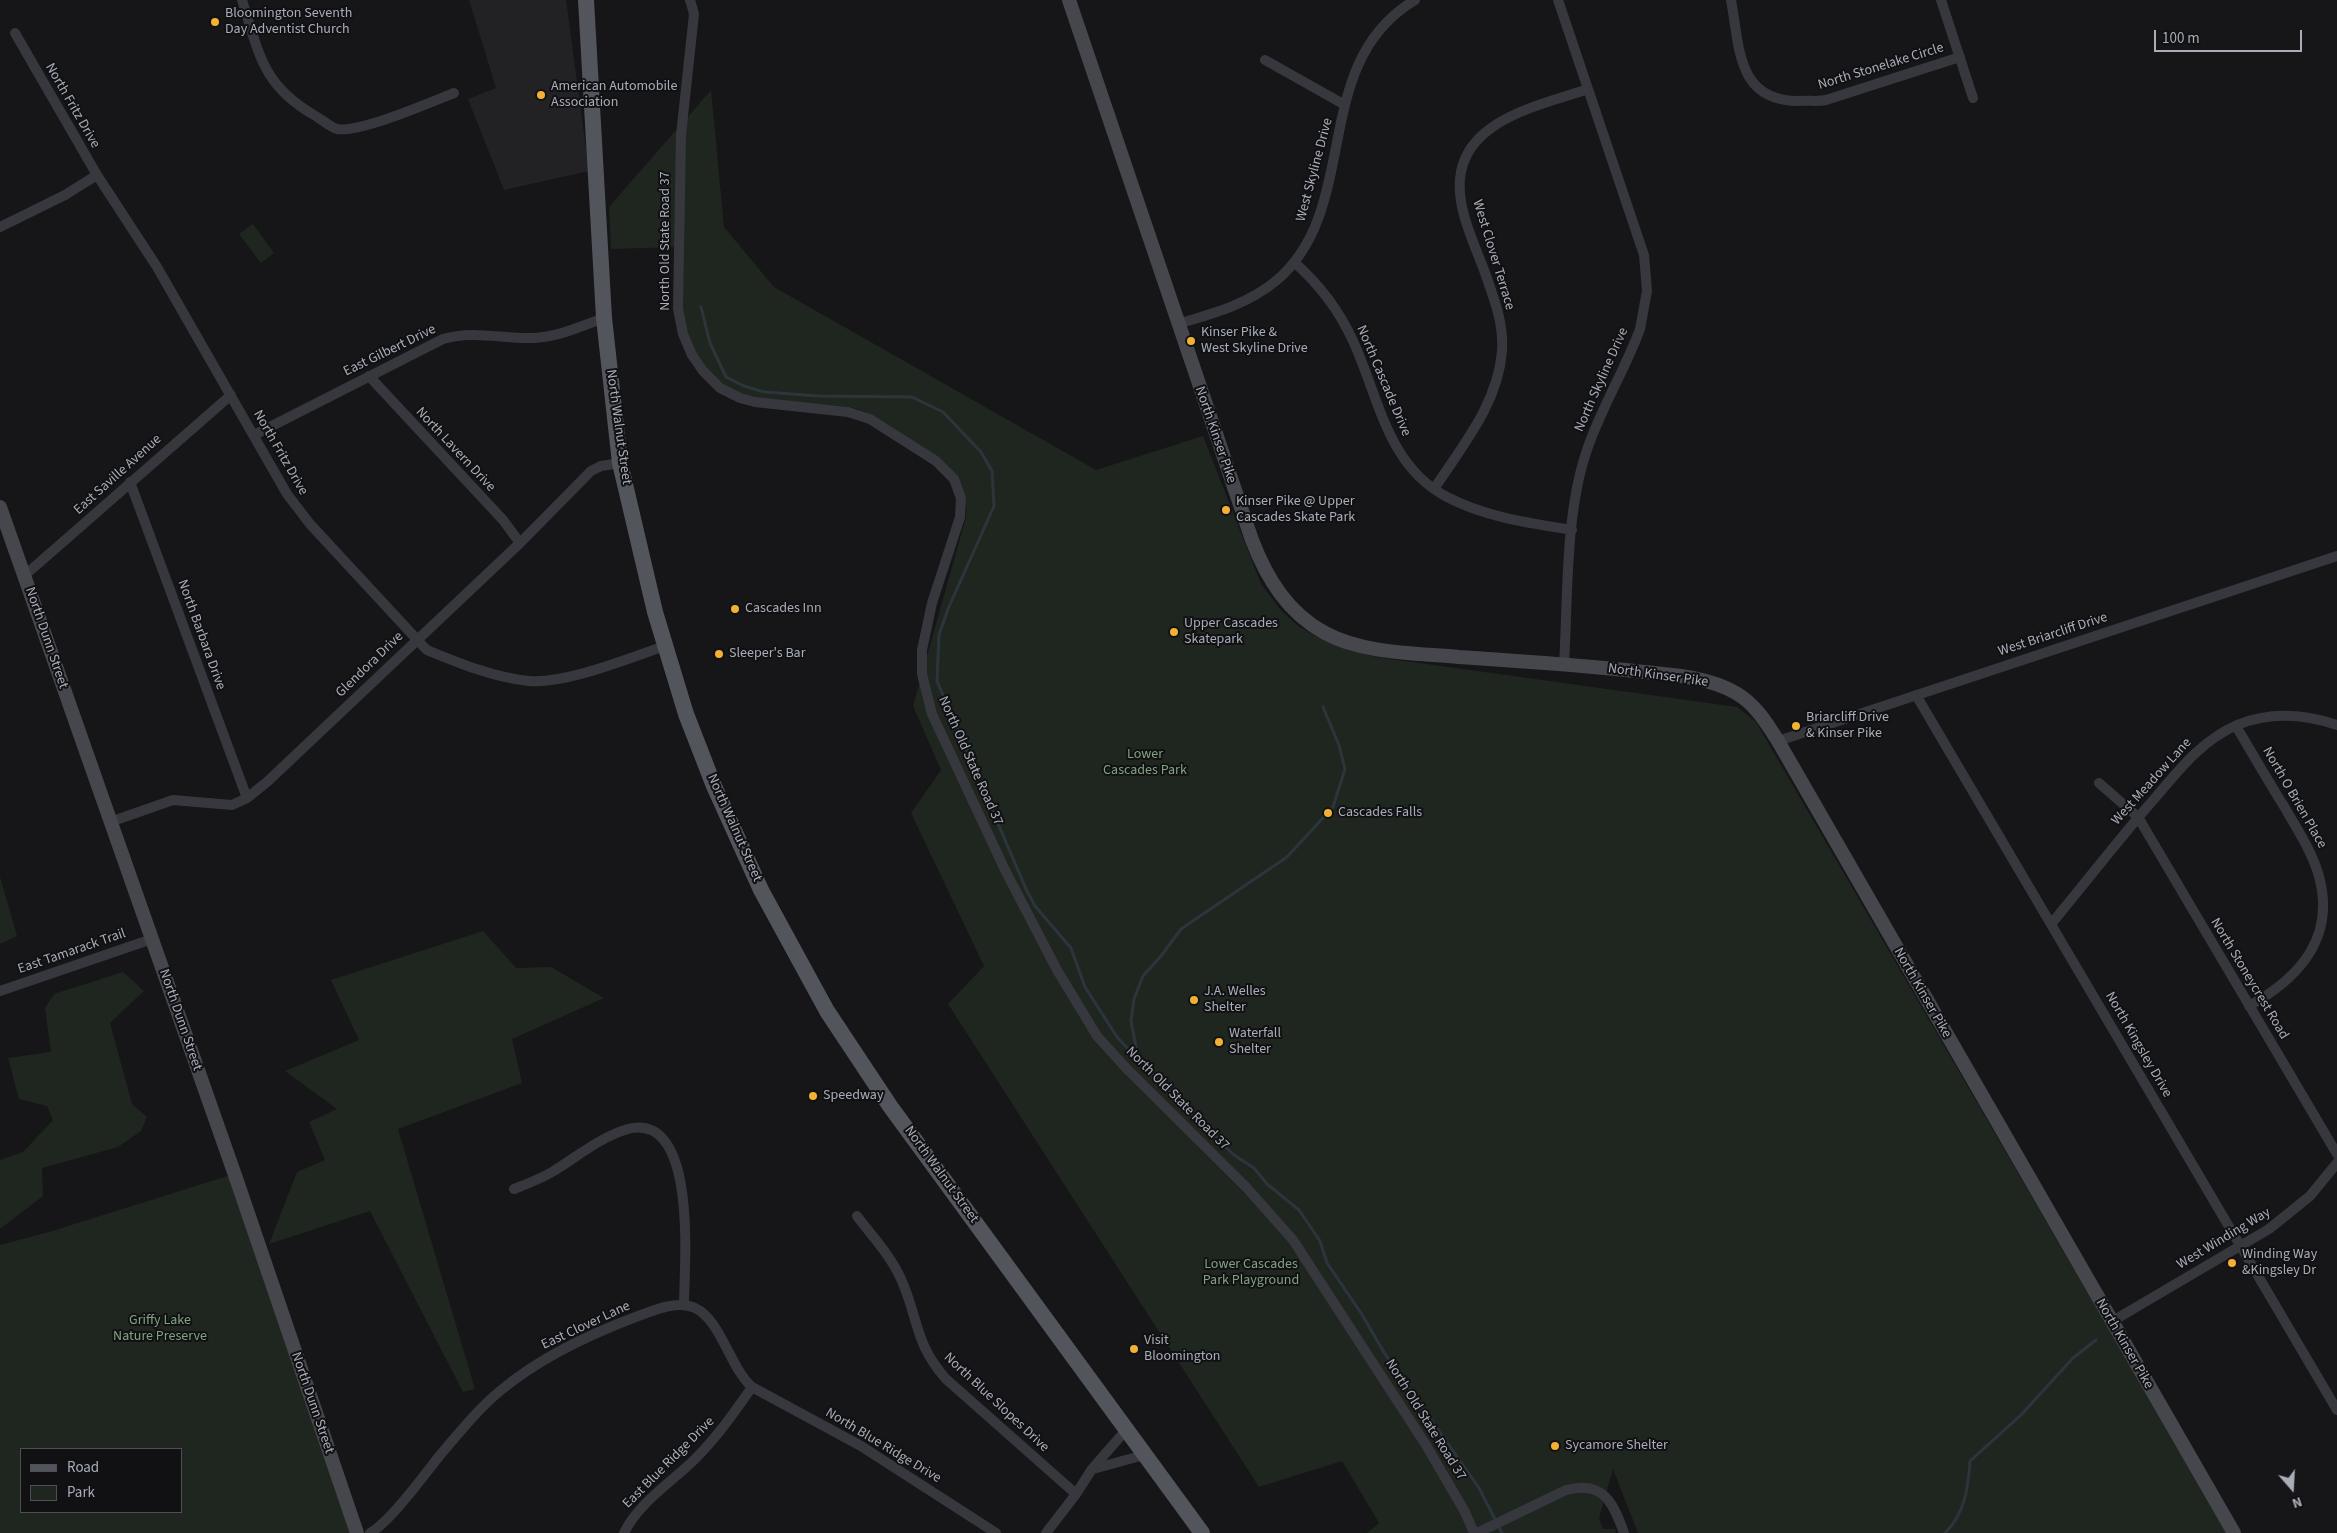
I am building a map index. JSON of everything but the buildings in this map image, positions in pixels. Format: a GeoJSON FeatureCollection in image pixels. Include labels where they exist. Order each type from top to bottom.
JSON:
{"type":"FeatureCollection","features":[{"type":"Feature","properties":{"kind":"main road","name":"North Walnut Street"},"geometry":{"type":"LineString","coordinates":[[586,0],[604,318],[620,463],[643,566],[665,646],[686,714],[704,761],[739,844],[779,925],[827,1011],[890,1106],[1202,1533]]}},
{"type":"Feature","properties":{"kind":"street"},"geometry":{"type":"LineString","coordinates":[[242,0],[263,67],[281,91],[309,112],[337,129],[355,128],[454,93]]}},
{"type":"Feature","properties":{"kind":"street","name":"North Old State Road 37"},"geometry":{"type":"LineString","coordinates":[[690,0],[694,14],[681,135],[678,247],[680,322],[692,355],[711,380],[740,398],[770,405],[848,412],[870,419],[936,461],[954,479],[961,498],[960,517],[932,603],[922,650],[923,682],[932,714],[1005,870],[1057,970],[1097,1036],[1126,1068],[1247,1188],[1293,1240],[1426,1445],[1476,1533]]}},
{"type":"Feature","properties":{"kind":"street","name":"North Kinser Pike"},"geometry":{"type":"LineString","coordinates":[[1069,0],[1177,324],[1260,560],[1273,585],[1294,610],[1324,632],[1356,645],[1410,653],[1668,675],[1719,685],[1736,693],[1751,704],[1766,722],[1778,741],[2234,1533]]}},
{"type":"Feature","properties":{"kind":"street","name":"West Skyline Drive"},"geometry":{"type":"LineString","coordinates":[[1177,324],[1211,315],[1251,297],[1277,280],[1294,262],[1304,248],[1318,219],[1345,105],[1356,68],[1373,37],[1387,20],[1415,0]]}},
{"type":"Feature","properties":{"kind":"street","name":"North Skyline Drive"},"geometry":{"type":"LineString","coordinates":[[1558,0],[1641,242],[1647,275],[1647,291],[1642,320],[1633,347],[1586,451],[1576,494],[1564,665]]}},
{"type":"Feature","properties":{"kind":"street","name":"North Stonelake Circle"},"geometry":{"type":"LineString","coordinates":[[1731,0],[1744,66],[1750,80],[1762,93],[1777,98],[1815,102],[1826,100],[1960,57]]}},
{"type":"Feature","properties":{"kind":"street"},"geometry":{"type":"LineString","coordinates":[[1941,0],[1973,98]]}},
{"type":"Feature","properties":{"kind":"street","name":"North Fritz Drive"},"geometry":{"type":"LineString","coordinates":[[15,33],[97,176],[157,267],[254,435],[273,472],[296,508],[416,639],[428,650],[444,657],[498,675],[529,681],[583,674],[665,646]]}},
{"type":"Feature","properties":{"kind":"street"},"geometry":{"type":"LineString","coordinates":[[1265,60],[1345,105]]}},
{"type":"Feature","properties":{"kind":"street","name":"West Clover Terrace"},"geometry":{"type":"LineString","coordinates":[[1434,489],[1486,408],[1497,379],[1502,349],[1497,308],[1462,206],[1459,180],[1466,156],[1481,136],[1501,121],[1588,89]]}},
{"type":"Feature","properties":{"kind":"street"},"geometry":{"type":"LineString","coordinates":[[0,227],[70,192],[97,176]]}},
{"type":"Feature","properties":{"kind":"street","name":"North Cascade Drive"},"geometry":{"type":"LineString","coordinates":[[1294,262],[1319,286],[1339,313],[1354,342],[1396,446],[1409,467],[1434,489],[1447,497],[1480,510],[1515,520],[1572,530]]}},
{"type":"Feature","properties":{"kind":"street","name":"East Gilbert Drive"},"geometry":{"type":"LineString","coordinates":[[254,435],[432,344],[454,336],[547,337],[566,333],[604,318]]}},
{"type":"Feature","properties":{"kind":"street","name":"North Lavern Drive"},"geometry":{"type":"LineString","coordinates":[[369,376],[503,520],[520,544]]}},
{"type":"Feature","properties":{"kind":"street","name":"East Saville Avenue"},"geometry":{"type":"LineString","coordinates":[[24,576],[231,395]]}},
{"type":"Feature","properties":{"kind":"street","name":"Glendora Drive"},"geometry":{"type":"LineString","coordinates":[[110,822],[173,800],[232,806],[247,798],[267,782],[416,639],[520,544],[591,471],[601,466],[620,463]]}},
{"type":"Feature","properties":{"kind":"street","name":"North Barbara Drive"},"geometry":{"type":"LineString","coordinates":[[130,482],[247,798]]}},
{"type":"Feature","properties":{"kind":"street","name":"North Dunn Street"},"geometry":{"type":"LineString","coordinates":[[0,507],[152,939],[357,1533]]}},
{"type":"Feature","properties":{"kind":"street","name":"West Briarcliff Drive"},"geometry":{"type":"LineString","coordinates":[[1778,741],[2337,556]]}},
{"type":"Feature","properties":{"kind":"street","name":"North Kingsley Drive"},"geometry":{"type":"LineString","coordinates":[[1916,695],[2337,1410]]}},
{"type":"Feature","properties":{"kind":"street","name":"West Meadow Lane"},"geometry":{"type":"LineString","coordinates":[[2051,924],[2138,817],[2203,746],[2236,726],[2258,719],[2302,716],[2337,725]]}},
{"type":"Feature","properties":{"kind":"street","name":"North O Brien Place"},"geometry":{"type":"LineString","coordinates":[[2236,726],[2312,856],[2323,897],[2318,933],[2308,957],[2286,984],[2249,1006]]}},
{"type":"Feature","properties":{"kind":"street","name":"North Stoneycrest Road"},"geometry":{"type":"LineString","coordinates":[[2099,782],[2138,817],[2337,1154]]}},
{"type":"Feature","properties":{"kind":"street","name":"East Tamarack Trail"},"geometry":{"type":"LineString","coordinates":[[0,991],[152,939]]}},
{"type":"Feature","properties":{"kind":"street"},"geometry":{"type":"LineString","coordinates":[[514,1189],[546,1176],[595,1144],[619,1133],[639,1128],[658,1134],[672,1154],[683,1194],[684,1305],[697,1308],[706,1317],[740,1374],[752,1387]]}},
{"type":"Feature","properties":{"kind":"street","name":"West Winding Way"},"geometry":{"type":"LineString","coordinates":[[2112,1322],[2269,1230],[2297,1208],[2324,1181],[2337,1163]]}},
{"type":"Feature","properties":{"kind":"street","name":"North Blue Slopes Drive"},"geometry":{"type":"LineString","coordinates":[[857,1216],[900,1277],[919,1337],[934,1365],[946,1379],[1076,1494]]}},
{"type":"Feature","properties":{"kind":"street","name":"East Clover Lane"},"geometry":{"type":"LineString","coordinates":[[370,1533],[391,1513],[480,1410],[517,1377],[550,1356],[600,1331],[659,1310],[684,1305]]}},
{"type":"Feature","properties":{"kind":"street","name":"East Blue Ridge Drive"},"geometry":{"type":"LineString","coordinates":[[624,1533],[628,1524],[649,1499],[713,1441],[752,1387]]}},
{"type":"Feature","properties":{"kind":"street","name":"North Blue Ridge Drive"},"geometry":{"type":"LineString","coordinates":[[752,1387],[861,1446],[996,1533]]}},
{"type":"Feature","properties":{"kind":"street"},"geometry":{"type":"LineString","coordinates":[[1046,1533],[1076,1494],[1092,1469],[1126,1430]]}},
{"type":"Feature","properties":{"kind":"street"},"geometry":{"type":"LineString","coordinates":[[1092,1469],[1144,1455]]}},
{"type":"Feature","properties":{"kind":"street"},"geometry":{"type":"LineString","coordinates":[[1476,1533],[1566,1490],[1581,1486],[1602,1493],[1614,1508],[1624,1533]]}},
{"type":"Feature","properties":{"kind":"shaded area"},"geometry":{"type":"Polygon","coordinates":[[[469,0],[566,0],[589,171],[504,190],[468,99],[496,88],[469,0]]]}},
{"type":"Feature","properties":{"kind":"green space"},"geometry":{"type":"Polygon","coordinates":[[[711,90],[724,227],[774,287],[1096,470],[1203,436],[1261,584],[1280,609],[1298,626],[1321,639],[1348,650],[1376,657],[1737,707],[1756,722],[2227,1533],[1638,1533],[1613,1469],[1599,1518],[1603,1529],[1615,1529],[1616,1533],[1367,1533],[1379,1523],[1342,1461],[1259,1487],[948,1004],[984,966],[911,813],[941,770],[913,706],[966,517],[966,501],[963,488],[949,467],[939,458],[882,420],[864,411],[839,406],[758,399],[739,393],[722,384],[707,370],[698,357],[686,328],[681,296],[678,247],[611,249],[609,207],[711,90]]]}},
{"type":"Feature","properties":{"kind":"green space"},"geometry":{"type":"Polygon","coordinates":[[[253,224],[274,253],[261,263],[239,234],[253,224]]]}},
{"type":"Feature","properties":{"kind":"green space"},"geometry":{"type":"Polygon","coordinates":[[[0,877],[17,936],[0,944],[0,877]]]}},
{"type":"Feature","properties":{"kind":"green space"},"geometry":{"type":"Polygon","coordinates":[[[483,931],[516,968],[551,967],[604,998],[512,1039],[522,1083],[398,1129],[475,1389],[463,1392],[370,1211],[269,1244],[297,1172],[325,1160],[309,1122],[337,1109],[285,1071],[359,1040],[331,980],[483,931]]]}},
{"type":"Feature","properties":{"kind":"green space"},"geometry":{"type":"Polygon","coordinates":[[[123,972],[144,991],[110,1023],[132,1104],[147,1117],[141,1131],[118,1147],[42,1168],[43,1196],[0,1229],[0,1160],[23,1152],[53,1120],[47,1106],[19,1099],[8,1058],[51,1052],[45,1008],[54,994],[123,972]]]}},
{"type":"Feature","properties":{"kind":"green space","name":"Griffy Lake Nature Preserve"},"geometry":{"type":"Polygon","coordinates":[[[231,1175],[357,1533],[0,1533],[0,1245],[49,1232],[231,1175]]]}},
{"type":"Feature","properties":{"kind":"waterway"},"geometry":{"type":"LineString","coordinates":[[701,307],[710,343],[726,377],[744,386],[764,392],[819,396],[912,397],[943,412],[981,452],[992,471],[994,506],[948,609],[939,635],[937,681],[1026,889],[1035,906],[1071,948],[1085,987],[1117,1037],[1165,1088],[1234,1155],[1254,1168],[1267,1184],[1299,1210],[1320,1241],[1327,1263],[1361,1313],[1385,1354],[1479,1488],[1502,1533]]}},
{"type":"Feature","properties":{"kind":"waterway"},"geometry":{"type":"LineString","coordinates":[[1138,1058],[1131,1021],[1134,999],[1143,976],[1181,929],[1287,857],[1333,807],[1345,769],[1339,745],[1323,707]]}},
{"type":"Feature","properties":{"kind":"waterway"},"geometry":{"type":"LineString","coordinates":[[1945,1533],[1961,1509],[1968,1481],[1970,1461],[2021,1415],[2073,1358],[2096,1340]]}},
{"type":"Feature","properties":{"kind":"place","name":"Bloomington Seventh Day Adventist Church"},"geometry":{"type":"Point","coordinates":[215,22]}},
{"type":"Feature","properties":{"kind":"place","name":"American Automobile Association"},"geometry":{"type":"Point","coordinates":[541,95]}},
{"type":"Feature","properties":{"kind":"place","name":"Kinser Pike & West Skyline Drive"},"geometry":{"type":"Point","coordinates":[1191,341]}},
{"type":"Feature","properties":{"kind":"place","name":"Kinser Pike @ Upper Cascades Skate Park"},"geometry":{"type":"Point","coordinates":[1226,510]}},
{"type":"Feature","properties":{"kind":"place","name":"Cascades Inn"},"geometry":{"type":"Point","coordinates":[735,609]}},
{"type":"Feature","properties":{"kind":"place","name":"Upper Cascades Skatepark"},"geometry":{"type":"Point","coordinates":[1174,632]}},
{"type":"Feature","properties":{"kind":"place","name":"Sleeper's Bar"},"geometry":{"type":"Point","coordinates":[719,654]}},
{"type":"Feature","properties":{"kind":"place","name":"Briarcliff Drive & Kinser Pike"},"geometry":{"type":"Point","coordinates":[1796,726]}},
{"type":"Feature","properties":{"kind":"place","name":"Cascades Falls"},"geometry":{"type":"Point","coordinates":[1328,813]}},
{"type":"Feature","properties":{"kind":"place","name":"J.A. Welles Shelter"},"geometry":{"type":"Point","coordinates":[1194,1000]}},
{"type":"Feature","properties":{"kind":"place","name":"Waterfall Shelter"},"geometry":{"type":"Point","coordinates":[1219,1042]}},
{"type":"Feature","properties":{"kind":"place","name":"Speedway"},"geometry":{"type":"Point","coordinates":[813,1096]}},
{"type":"Feature","properties":{"kind":"place","name":"Winding Way &Kingsley Dr"},"geometry":{"type":"Point","coordinates":[2232,1263]}},
{"type":"Feature","properties":{"kind":"place","name":"Visit Bloomington"},"geometry":{"type":"Point","coordinates":[1134,1349]}},
{"type":"Feature","properties":{"kind":"place","name":"Sycamore Shelter"},"geometry":{"type":"Point","coordinates":[1555,1446]}},
{"type":"Feature","properties":{"kind":"park label","name":"Lower Cascades Park"},"geometry":{"type":"Point","coordinates":[1145,764]}},
{"type":"Feature","properties":{"kind":"park label","name":"Lower Cascades Park Playground"},"geometry":{"type":"Point","coordinates":[1251,1274]}}]}
